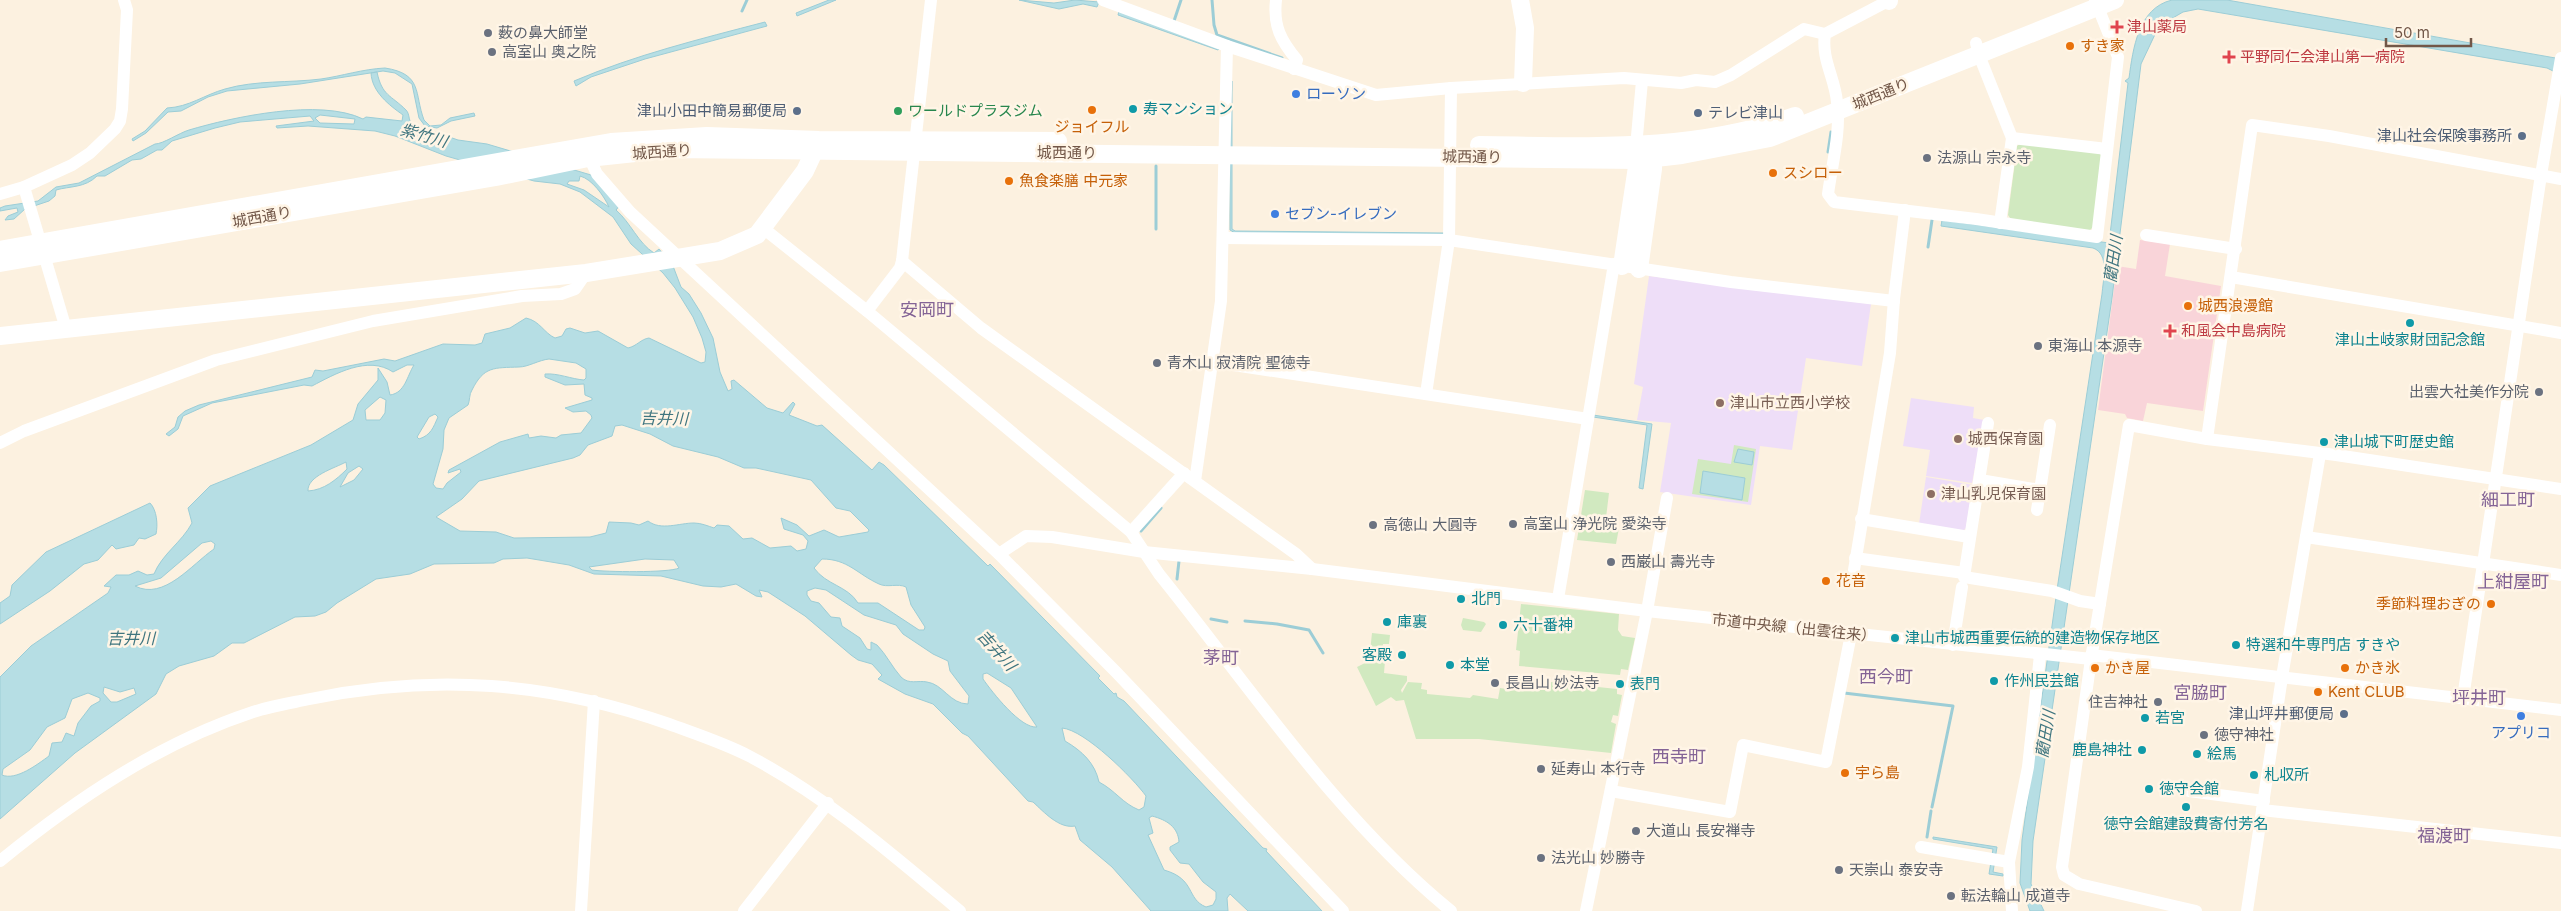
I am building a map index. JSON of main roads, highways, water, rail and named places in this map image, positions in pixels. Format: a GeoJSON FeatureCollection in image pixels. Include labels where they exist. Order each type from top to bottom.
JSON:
{"type":"FeatureCollection","features":[{"type":"Feature","properties":{"kind":"water"},"geometry":{"type":"Polygon","coordinates":[[[829,0],[836,0],[797,16],[796,13],[829,0]]]}},
{"type":"Feature","properties":{"kind":"water"},"geometry":{"type":"Polygon","coordinates":[[[1019,0],[1054,3],[1075,0],[1099,2],[1097,7],[1083,4],[1059,9],[1019,0]]]}},
{"type":"Feature","properties":{"kind":"water","name":"藺田川"},"geometry":{"type":"Polygon","coordinates":[[[2172,0],[2227,0],[2561,59],[2555,72],[2547,68],[2198,9],[2183,12],[2159,26],[2141,64],[2112,298],[2033,841],[2031,884],[2044,911],[2030,911],[2020,883],[2022,840],[2058,583],[2102,294],[2104,262],[2102,256],[2093,248],[1941,226],[1942,220],[2109,243],[2128,83],[2125,81],[2129,78],[2139,31],[2152,11],[2161,4],[2172,0]]]}},
{"type":"Feature","properties":{"kind":"water"},"geometry":{"type":"Polygon","coordinates":[[[1119,11],[1228,41],[1218,50],[1118,15],[1119,11]]]}},
{"type":"Feature","properties":{"kind":"water"},"geometry":{"type":"Polygon","coordinates":[[[765,22],[767,26],[645,59],[591,77],[576,86],[574,81],[644,55],[765,22]]]}},
{"type":"Feature","properties":{"kind":"water"},"geometry":{"type":"Polygon","coordinates":[[[385,68],[406,75],[411,80],[415,86],[424,120],[430,126],[441,125],[450,118],[474,113],[475,116],[451,121],[437,128],[425,126],[419,118],[412,84],[395,73],[383,71],[300,84],[227,91],[208,97],[181,111],[168,112],[146,133],[133,141],[132,139],[145,131],[167,108],[189,103],[225,89],[261,83],[321,79],[385,68]]]}},
{"type":"Feature","properties":{"kind":"water"},"geometry":{"type":"Polygon","coordinates":[[[377,72],[384,91],[406,110],[412,124],[458,140],[487,144],[591,175],[621,204],[616,210],[643,244],[654,253],[659,249],[673,266],[681,287],[689,294],[701,313],[713,338],[720,372],[728,391],[732,389],[731,381],[734,380],[767,408],[783,413],[793,402],[795,404],[789,415],[817,426],[822,425],[872,470],[879,462],[884,465],[988,566],[990,564],[1100,676],[1098,678],[1114,694],[1116,693],[1117,697],[1124,701],[1263,848],[1267,849],[1266,851],[1322,911],[1248,911],[1230,894],[1227,898],[1228,911],[1151,911],[1112,867],[1080,840],[1075,826],[1063,825],[1047,815],[1033,802],[1028,801],[968,736],[962,733],[933,704],[905,694],[878,679],[882,675],[872,664],[858,660],[805,616],[768,592],[759,590],[762,597],[756,596],[736,584],[721,587],[703,586],[661,576],[594,574],[569,565],[527,558],[503,559],[494,563],[434,564],[410,574],[376,579],[326,612],[315,616],[295,617],[244,643],[232,643],[214,656],[179,666],[166,674],[156,694],[75,753],[0,819],[0,677],[31,646],[108,593],[111,587],[104,586],[116,575],[129,575],[138,571],[147,575],[154,574],[162,560],[192,523],[188,508],[210,486],[311,445],[353,420],[358,404],[378,380],[378,368],[387,382],[390,395],[395,394],[402,388],[414,365],[407,365],[393,372],[373,365],[362,366],[331,376],[312,386],[304,385],[212,403],[183,416],[178,429],[169,436],[166,434],[175,427],[178,417],[185,411],[199,405],[312,377],[315,370],[323,371],[384,359],[395,361],[443,344],[475,345],[482,343],[485,334],[510,328],[526,318],[538,324],[555,338],[562,336],[566,329],[570,328],[585,333],[598,331],[628,348],[649,338],[701,363],[705,362],[706,352],[702,338],[693,317],[675,288],[663,273],[631,244],[613,217],[580,192],[560,184],[534,181],[446,156],[395,136],[375,131],[308,126],[277,128],[276,126],[314,121],[310,116],[240,122],[172,141],[162,150],[157,150],[141,159],[132,160],[105,176],[97,176],[82,185],[56,190],[55,196],[49,201],[25,209],[14,219],[5,220],[8,216],[18,212],[17,208],[0,211],[0,208],[5,206],[38,201],[56,187],[79,183],[155,144],[185,131],[229,120],[276,112],[324,110],[345,113],[363,119],[366,117],[402,121],[403,115],[387,102],[374,86],[371,73],[377,72]],[[320,115],[315,118],[320,123],[354,124],[355,119],[320,115]],[[580,176],[579,181],[569,181],[567,184],[584,190],[609,207],[597,188],[584,178],[580,176]],[[549,359],[522,367],[496,368],[486,372],[476,382],[468,405],[449,418],[444,430],[443,449],[433,484],[436,488],[443,489],[447,483],[461,472],[460,469],[448,473],[449,470],[500,442],[528,434],[529,438],[541,436],[556,438],[561,435],[581,433],[592,418],[586,411],[573,412],[565,408],[592,400],[592,398],[585,395],[584,384],[565,385],[545,377],[545,374],[555,374],[584,380],[586,378],[586,369],[576,363],[549,359]],[[380,397],[365,410],[366,420],[380,420],[385,413],[386,400],[380,397]],[[435,414],[429,417],[417,437],[419,439],[431,431],[438,417],[435,414]],[[622,425],[615,426],[612,436],[588,445],[580,455],[573,458],[479,481],[462,499],[436,517],[460,531],[496,532],[514,538],[590,537],[606,533],[609,522],[639,525],[648,521],[659,526],[697,523],[714,528],[717,525],[729,526],[743,539],[752,538],[770,548],[791,546],[797,551],[806,549],[808,541],[803,535],[784,529],[781,518],[797,525],[809,536],[824,530],[839,537],[868,532],[869,530],[850,511],[836,508],[811,480],[756,468],[744,468],[718,457],[673,446],[650,434],[622,425]],[[346,462],[312,481],[308,491],[319,489],[334,481],[347,469],[346,462]],[[359,466],[348,473],[340,487],[354,480],[363,469],[359,466]],[[211,541],[202,543],[161,578],[135,586],[156,589],[167,585],[214,549],[215,544],[211,541]],[[645,559],[589,567],[592,570],[623,572],[673,570],[679,568],[674,560],[645,559]],[[822,559],[814,568],[825,578],[849,593],[858,603],[878,603],[919,630],[924,630],[925,627],[911,605],[906,587],[882,585],[846,564],[822,559]],[[815,588],[807,591],[811,601],[819,603],[831,617],[840,618],[842,626],[860,638],[867,649],[871,650],[871,642],[877,645],[904,679],[910,682],[933,684],[956,701],[968,704],[969,696],[950,671],[948,661],[933,654],[903,634],[896,625],[864,615],[826,590],[815,588]],[[987,673],[983,674],[983,679],[1000,700],[1023,722],[1037,727],[1011,688],[987,673]],[[104,687],[103,693],[111,702],[117,702],[136,694],[134,688],[120,692],[104,687]],[[88,693],[72,699],[65,718],[47,727],[30,750],[3,769],[2,775],[14,776],[20,774],[49,756],[52,743],[62,742],[66,733],[74,736],[78,723],[91,706],[100,701],[100,698],[88,693]],[[1062,728],[1065,741],[1082,753],[1091,763],[1099,782],[1133,807],[1139,810],[1144,807],[1146,796],[1120,767],[1083,737],[1062,728]],[[1152,816],[1149,818],[1153,833],[1148,835],[1164,870],[1181,878],[1195,899],[1200,903],[1206,907],[1213,905],[1216,899],[1216,892],[1203,882],[1189,864],[1180,863],[1170,850],[1170,847],[1179,842],[1174,828],[1167,822],[1152,816]]]}},
{"type":"Feature","properties":{"kind":"water"},"geometry":{"type":"Polygon","coordinates":[[[1232,81],[1232,229],[1235,231],[1444,233],[1443,236],[1235,233],[1230,230],[1232,81]]]}},
{"type":"Feature","properties":{"kind":"water"},"geometry":{"type":"Polygon","coordinates":[[[1593,415],[1652,424],[1643,489],[1639,488],[1647,425],[1593,417],[1593,415]]]}},
{"type":"Feature","properties":{"kind":"water"},"geometry":{"type":"Polygon","coordinates":[[[1738,449],[1754,452],[1752,465],[1734,462],[1738,449]]]}},
{"type":"Feature","properties":{"kind":"water"},"geometry":{"type":"Polygon","coordinates":[[[1703,471],[1745,478],[1742,500],[1700,493],[1703,471]]]}},
{"type":"Feature","properties":{"kind":"water"},"geometry":{"type":"Polygon","coordinates":[[[150,503],[156,518],[156,534],[145,539],[139,538],[134,545],[116,549],[112,545],[98,560],[84,564],[50,591],[0,624],[0,603],[10,596],[12,585],[46,552],[150,503]]]}},
{"type":"Feature","properties":{"kind":"water"},"geometry":{"type":"Polygon","coordinates":[[[1933,837],[1997,847],[1993,872],[2003,874],[2003,876],[1989,874],[1993,849],[1933,839],[1933,837]]]}},
{"type":"Feature","properties":{"kind":"waterway"},"geometry":{"type":"LineString","coordinates":[[742,11],[747,0]]}},
{"type":"Feature","properties":{"kind":"waterway"},"geometry":{"type":"LineString","coordinates":[[1174,21],[1181,0]]}},
{"type":"Feature","properties":{"kind":"waterway"},"geometry":{"type":"LineString","coordinates":[[1212,0],[1214,25],[1217,35],[1282,58]]}},
{"type":"Feature","properties":{"kind":"waterway"},"geometry":{"type":"LineString","coordinates":[[1828,152],[1831,132]]}},
{"type":"Feature","properties":{"kind":"waterway"},"geometry":{"type":"LineString","coordinates":[[1156,166],[1156,229]]}},
{"type":"Feature","properties":{"kind":"waterway"},"geometry":{"type":"LineString","coordinates":[[1928,247],[1932,220]]}},
{"type":"Feature","properties":{"kind":"waterway"},"geometry":{"type":"LineString","coordinates":[[1141,531],[1161,508]]}},
{"type":"Feature","properties":{"kind":"waterway"},"geometry":{"type":"LineString","coordinates":[[1177,579],[1179,561]]}},
{"type":"Feature","properties":{"kind":"waterway"},"geometry":{"type":"LineString","coordinates":[[1211,619],[1227,622]]}},
{"type":"Feature","properties":{"kind":"waterway"},"geometry":{"type":"LineString","coordinates":[[1245,621],[1309,630],[1323,653]]}},
{"type":"Feature","properties":{"kind":"waterway"},"geometry":{"type":"LineString","coordinates":[[1844,691],[1844,693],[1953,706],[1932,807]]}},
{"type":"Feature","properties":{"kind":"waterway"},"geometry":{"type":"LineString","coordinates":[[1927,837],[1931,811]]}},
{"type":"Feature","properties":{"kind":"place","name":"津山薬局"},"geometry":{"type":"Point","coordinates":[2117,27]}},
{"type":"Feature","properties":{"kind":"place","name":"薮の鼻大師堂"},"geometry":{"type":"Point","coordinates":[488,33]}},
{"type":"Feature","properties":{"kind":"place","name":"すき家"},"geometry":{"type":"Point","coordinates":[2070,46]}},
{"type":"Feature","properties":{"kind":"place","name":"高室山 奥之院"},"geometry":{"type":"Point","coordinates":[492,52]}},
{"type":"Feature","properties":{"kind":"place","name":"平野同仁会津山第一病院"},"geometry":{"type":"Point","coordinates":[2229,57]}},
{"type":"Feature","properties":{"kind":"place","name":"ローソン"},"geometry":{"type":"Point","coordinates":[1296,94]}},
{"type":"Feature","properties":{"kind":"place","name":"寿マンション"},"geometry":{"type":"Point","coordinates":[1133,109]}},
{"type":"Feature","properties":{"kind":"place","name":"ジョイフル"},"geometry":{"type":"Point","coordinates":[1092,110]}},
{"type":"Feature","properties":{"kind":"place","name":"津山小田中簡易郵便局"},"geometry":{"type":"Point","coordinates":[797,111]}},
{"type":"Feature","properties":{"kind":"place","name":"ワールドプラスジム"},"geometry":{"type":"Point","coordinates":[898,111]}},
{"type":"Feature","properties":{"kind":"place","name":"テレビ津山"},"geometry":{"type":"Point","coordinates":[1698,113]}},
{"type":"Feature","properties":{"kind":"place","name":"津山社会保険事務所"},"geometry":{"type":"Point","coordinates":[2522,136]}},
{"type":"Feature","properties":{"kind":"place","name":"法源山 宗永寺"},"geometry":{"type":"Point","coordinates":[1927,158]}},
{"type":"Feature","properties":{"kind":"place","name":"スシロー"},"geometry":{"type":"Point","coordinates":[1773,173]}},
{"type":"Feature","properties":{"kind":"place","name":"魚食楽膳 中元家"},"geometry":{"type":"Point","coordinates":[1009,181]}},
{"type":"Feature","properties":{"kind":"place","name":"セブン-イレブン"},"geometry":{"type":"Point","coordinates":[1275,214]}},
{"type":"Feature","properties":{"kind":"place","name":"城西浪漫館"},"geometry":{"type":"Point","coordinates":[2188,306]}},
{"type":"Feature","properties":{"kind":"place","name":"津山土岐家財団記念館"},"geometry":{"type":"Point","coordinates":[2410,323]}},
{"type":"Feature","properties":{"kind":"place","name":"和風会中島病院"},"geometry":{"type":"Point","coordinates":[2170,331]}},
{"type":"Feature","properties":{"kind":"place","name":"東海山 本源寺"},"geometry":{"type":"Point","coordinates":[2038,346]}},
{"type":"Feature","properties":{"kind":"place","name":"青木山 寂清院 聖徳寺"},"geometry":{"type":"Point","coordinates":[1157,363]}},
{"type":"Feature","properties":{"kind":"place","name":"出雲大社美作分院"},"geometry":{"type":"Point","coordinates":[2539,392]}},
{"type":"Feature","properties":{"kind":"place","name":"津山市立西小学校"},"geometry":{"type":"Point","coordinates":[1720,403]}},
{"type":"Feature","properties":{"kind":"place","name":"城西保育園"},"geometry":{"type":"Point","coordinates":[1958,439]}},
{"type":"Feature","properties":{"kind":"place","name":"津山城下町歴史館"},"geometry":{"type":"Point","coordinates":[2324,442]}},
{"type":"Feature","properties":{"kind":"place","name":"津山乳児保育園"},"geometry":{"type":"Point","coordinates":[1931,494]}},
{"type":"Feature","properties":{"kind":"place","name":"高室山 浄光院 愛染寺"},"geometry":{"type":"Point","coordinates":[1513,524]}},
{"type":"Feature","properties":{"kind":"place","name":"高徳山 大圓寺"},"geometry":{"type":"Point","coordinates":[1373,525]}},
{"type":"Feature","properties":{"kind":"place","name":"西巌山 壽光寺"},"geometry":{"type":"Point","coordinates":[1611,562]}},
{"type":"Feature","properties":{"kind":"place","name":"花音"},"geometry":{"type":"Point","coordinates":[1826,581]}},
{"type":"Feature","properties":{"kind":"place","name":"北門"},"geometry":{"type":"Point","coordinates":[1461,599]}},
{"type":"Feature","properties":{"kind":"place","name":"季節料理おぎの"},"geometry":{"type":"Point","coordinates":[2491,604]}},
{"type":"Feature","properties":{"kind":"place","name":"庫裏"},"geometry":{"type":"Point","coordinates":[1387,622]}},
{"type":"Feature","properties":{"kind":"place","name":"六十番神"},"geometry":{"type":"Point","coordinates":[1503,625]}},
{"type":"Feature","properties":{"kind":"place","name":"津山市城西重要伝統的建造物保存地区"},"geometry":{"type":"Point","coordinates":[1895,638]}},
{"type":"Feature","properties":{"kind":"place","name":"特選和牛専門店 すきや"},"geometry":{"type":"Point","coordinates":[2236,645]}},
{"type":"Feature","properties":{"kind":"place","name":"客殿"},"geometry":{"type":"Point","coordinates":[1402,655]}},
{"type":"Feature","properties":{"kind":"place","name":"本堂"},"geometry":{"type":"Point","coordinates":[1450,665]}},
{"type":"Feature","properties":{"kind":"place","name":"かき屋"},"geometry":{"type":"Point","coordinates":[2095,668]}},
{"type":"Feature","properties":{"kind":"place","name":"かき氷"},"geometry":{"type":"Point","coordinates":[2345,668]}},
{"type":"Feature","properties":{"kind":"place","name":"作州民芸館"},"geometry":{"type":"Point","coordinates":[1994,681]}},
{"type":"Feature","properties":{"kind":"place","name":"長昌山 妙法寺"},"geometry":{"type":"Point","coordinates":[1495,683]}},
{"type":"Feature","properties":{"kind":"place","name":"表門"},"geometry":{"type":"Point","coordinates":[1620,684]}},
{"type":"Feature","properties":{"kind":"place","name":"Kent CLUB"},"geometry":{"type":"Point","coordinates":[2318,692]}},
{"type":"Feature","properties":{"kind":"place","name":"住吉神社"},"geometry":{"type":"Point","coordinates":[2158,702]}},
{"type":"Feature","properties":{"kind":"place","name":"津山坪井郵便局"},"geometry":{"type":"Point","coordinates":[2344,714]}},
{"type":"Feature","properties":{"kind":"place","name":"アプリコ"},"geometry":{"type":"Point","coordinates":[2521,716]}},
{"type":"Feature","properties":{"kind":"place","name":"若宮"},"geometry":{"type":"Point","coordinates":[2145,718]}},
{"type":"Feature","properties":{"kind":"place","name":"徳守神社"},"geometry":{"type":"Point","coordinates":[2204,735]}},
{"type":"Feature","properties":{"kind":"place","name":"鹿島神社"},"geometry":{"type":"Point","coordinates":[2142,750]}},
{"type":"Feature","properties":{"kind":"place","name":"絵馬"},"geometry":{"type":"Point","coordinates":[2197,754]}},
{"type":"Feature","properties":{"kind":"place","name":"延寿山 本行寺"},"geometry":{"type":"Point","coordinates":[1541,769]}},
{"type":"Feature","properties":{"kind":"place","name":"宇ら島"},"geometry":{"type":"Point","coordinates":[1845,773]}},
{"type":"Feature","properties":{"kind":"place","name":"札収所"},"geometry":{"type":"Point","coordinates":[2254,775]}},
{"type":"Feature","properties":{"kind":"place","name":"徳守会館"},"geometry":{"type":"Point","coordinates":[2149,789]}},
{"type":"Feature","properties":{"kind":"place","name":"徳守会館建設費寄付芳名"},"geometry":{"type":"Point","coordinates":[2186,807]}},
{"type":"Feature","properties":{"kind":"place","name":"大道山 長安禅寺"},"geometry":{"type":"Point","coordinates":[1636,831]}},
{"type":"Feature","properties":{"kind":"place","name":"法光山 妙勝寺"},"geometry":{"type":"Point","coordinates":[1541,858]}},
{"type":"Feature","properties":{"kind":"place","name":"天崇山 泰安寺"},"geometry":{"type":"Point","coordinates":[1839,870]}},
{"type":"Feature","properties":{"kind":"place","name":"転法輪山 成道寺"},"geometry":{"type":"Point","coordinates":[1951,896]}},
{"type":"Feature","properties":{"kind":"district","name":"安岡町"},"geometry":{"type":"Point","coordinates":[927,310]}},
{"type":"Feature","properties":{"kind":"district","name":"細工町"},"geometry":{"type":"Point","coordinates":[2508,500]}},
{"type":"Feature","properties":{"kind":"district","name":"上紺屋町"},"geometry":{"type":"Point","coordinates":[2513,582]}},
{"type":"Feature","properties":{"kind":"district","name":"茅町"},"geometry":{"type":"Point","coordinates":[1221,658]}},
{"type":"Feature","properties":{"kind":"district","name":"西今町"},"geometry":{"type":"Point","coordinates":[1886,677]}},
{"type":"Feature","properties":{"kind":"district","name":"宮脇町"},"geometry":{"type":"Point","coordinates":[2200,693]}},
{"type":"Feature","properties":{"kind":"district","name":"坪井町"},"geometry":{"type":"Point","coordinates":[2479,698]}},
{"type":"Feature","properties":{"kind":"district","name":"西寺町"},"geometry":{"type":"Point","coordinates":[1679,757]}},
{"type":"Feature","properties":{"kind":"district","name":"福渡町"},"geometry":{"type":"Point","coordinates":[2444,836]}},
{"type":"Feature","properties":{"kind":"water label","name":"紫竹川"},"geometry":{"type":"Point","coordinates":[424,135]}},
{"type":"Feature","properties":{"kind":"water label","name":"吉井川"},"geometry":{"type":"Point","coordinates":[664,418]}},
{"type":"Feature","properties":{"kind":"water label","name":"吉井川"},"geometry":{"type":"Point","coordinates":[131,638]}},
{"type":"Feature","properties":{"kind":"water label","name":"吉井川"},"geometry":{"type":"Point","coordinates":[997,650]}}]}
